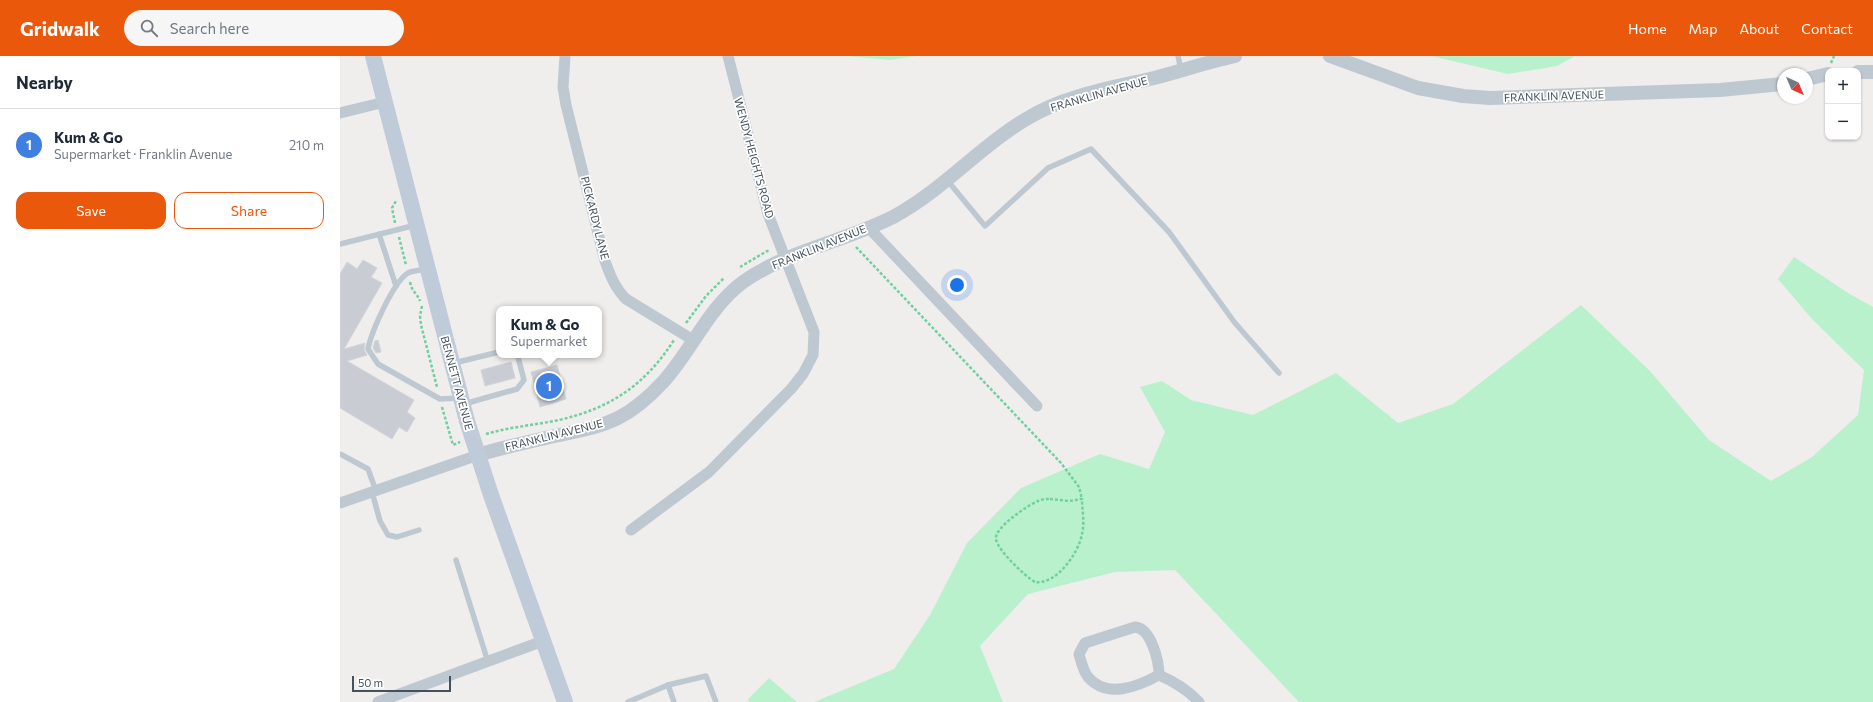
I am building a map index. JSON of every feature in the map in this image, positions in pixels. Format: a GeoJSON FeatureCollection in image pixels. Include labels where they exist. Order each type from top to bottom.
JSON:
{"type":"FeatureCollection","features":[{"type":"Feature","properties":{"kind":"main road","name":"BENNETT AVENUE"},"geometry":{"type":"LineString","coordinates":[[373,56],[462,402],[478,455],[565,702]]}},
{"type":"Feature","properties":{"kind":"street","name":"PICKARDY LANE"},"geometry":{"type":"LineString","coordinates":[[566,56],[563,87],[566,105],[605,260],[612,279],[618,291],[626,299],[679,333],[693,340]]}},
{"type":"Feature","properties":{"kind":"street","name":"WENDY HEIGHTS ROAD"},"geometry":{"type":"LineString","coordinates":[[631,530],[709,472],[803,374],[813,355],[814,332],[784,259],[768,214],[728,56]]}},
{"type":"Feature","properties":{"kind":"street","name":"FRANKLIN AVENUE"},"geometry":{"type":"LineString","coordinates":[[340,503],[478,455],[588,429],[617,419],[649,397],[675,368],[710,316],[730,292],[758,272],[784,259],[869,228],[903,211],[946,180],[996,139],[1039,112],[1063,102],[1104,90],[1236,56]]}},
{"type":"Feature","properties":{"kind":"street","name":"FRANKLIN AVENUE"},"geometry":{"type":"LineString","coordinates":[[1330,56],[1418,88],[1463,96],[1510,98],[1720,90],[1777,85]]}},
{"type":"Feature","properties":{"kind":"street"},"geometry":{"type":"LineString","coordinates":[[1861,72],[1873,72]]}},
{"type":"Feature","properties":{"kind":"street"},"geometry":{"type":"LineString","coordinates":[[1813,78],[1825,74]]}},
{"type":"Feature","properties":{"kind":"street"},"geometry":{"type":"LineString","coordinates":[[340,113],[385,102]]}},
{"type":"Feature","properties":{"kind":"street"},"geometry":{"type":"LineString","coordinates":[[869,228],[1037,406]]}},
{"type":"Feature","properties":{"kind":"street"},"geometry":{"type":"LineString","coordinates":[[1134,627],[1139,627],[1148,637],[1158,663],[1159,675],[1147,682],[1118,690],[1104,688],[1088,677],[1079,654],[1085,644],[1134,627]]}},
{"type":"Feature","properties":{"kind":"street"},"geometry":{"type":"LineString","coordinates":[[378,702],[543,641]]}},
{"type":"Feature","properties":{"kind":"street"},"geometry":{"type":"LineString","coordinates":[[1159,675],[1190,692],[1199,702]]}},
{"type":"Feature","properties":{"kind":"lane"},"geometry":{"type":"LineString","coordinates":[[1178,56],[1181,70]]}},
{"type":"Feature","properties":{"kind":"lane"},"geometry":{"type":"LineString","coordinates":[[946,180],[985,226],[1048,168],[1091,149],[1169,232],[1236,323],[1279,373]]}},
{"type":"Feature","properties":{"kind":"lane"},"geometry":{"type":"LineString","coordinates":[[340,244],[416,224]]}},
{"type":"Feature","properties":{"kind":"lane"},"geometry":{"type":"LineString","coordinates":[[379,234],[396,286]]}},
{"type":"Feature","properties":{"kind":"lane"},"geometry":{"type":"LineString","coordinates":[[428,269],[408,273],[396,286],[372,333],[368,349],[378,364],[440,399],[462,402],[517,389],[524,380],[518,358]]}},
{"type":"Feature","properties":{"kind":"lane"},"geometry":{"type":"LineString","coordinates":[[452,363],[496,353]]}},
{"type":"Feature","properties":{"kind":"lane"},"geometry":{"type":"LineString","coordinates":[[340,454],[368,468],[380,521],[388,535],[397,537],[419,530]]}},
{"type":"Feature","properties":{"kind":"lane"},"geometry":{"type":"LineString","coordinates":[[456,560],[488,662]]}},
{"type":"Feature","properties":{"kind":"lane"},"geometry":{"type":"LineString","coordinates":[[628,702],[668,685],[706,676],[716,702]]}},
{"type":"Feature","properties":{"kind":"lane"},"geometry":{"type":"LineString","coordinates":[[668,685],[674,702]]}},
{"type":"Feature","properties":{"kind":"path"},"geometry":{"type":"LineString","coordinates":[[848,235],[864,256],[1061,463],[1079,487],[1082,499],[1083,527],[1079,546],[1075,554],[1065,566],[1048,580],[1039,583],[1032,580],[997,545],[995,538],[997,533],[1008,521],[1036,501],[1050,499],[1069,501],[1082,499]]}},
{"type":"Feature","properties":{"kind":"path"},"geometry":{"type":"LineString","coordinates":[[734,271],[755,256],[767,250],[784,259]]}},
{"type":"Feature","properties":{"kind":"path"},"geometry":{"type":"LineString","coordinates":[[488,434],[564,418],[608,403],[638,384],[651,372],[706,296],[729,274]]}},
{"type":"Feature","properties":{"kind":"green space"},"geometry":{"type":"Polygon","coordinates":[[[848,56],[916,56],[890,60],[848,56]]]}},
{"type":"Feature","properties":{"kind":"green space"},"geometry":{"type":"Polygon","coordinates":[[[1431,56],[1575,56],[1557,66],[1508,74],[1431,56]]]}},
{"type":"Feature","properties":{"kind":"green space"},"geometry":{"type":"Polygon","coordinates":[[[1794,257],[1848,293],[1873,307],[1873,702],[1299,702],[1175,570],[1115,572],[1028,594],[980,646],[1003,702],[814,702],[894,669],[930,615],[967,543],[1021,488],[1100,454],[1149,469],[1165,432],[1140,387],[1162,381],[1191,400],[1253,415],[1336,373],[1398,423],[1453,404],[1581,305],[1650,371],[1709,440],[1771,481],[1812,457],[1858,415],[1864,370],[1812,319],[1778,279],[1794,257]]]}},
{"type":"Feature","properties":{"kind":"green space"},"geometry":{"type":"Polygon","coordinates":[[[769,678],[797,702],[749,702],[748,699],[769,678]]]}},
{"type":"Feature","properties":{"kind":"building"},"geometry":{"type":"Polygon","coordinates":[[[363,260],[377,268],[371,277],[382,283],[344,349],[365,343],[364,350],[367,355],[347,361],[414,400],[407,412],[415,418],[407,432],[399,427],[392,439],[340,408],[340,274],[347,262],[357,269],[363,260]]]}},
{"type":"Feature","properties":{"kind":"building"},"geometry":{"type":"Polygon","coordinates":[[[378,340],[381,352],[376,353],[373,348],[375,341],[378,340]]]}},
{"type":"Feature","properties":{"kind":"building"},"geometry":{"type":"Polygon","coordinates":[[[511,362],[515,378],[485,386],[481,370],[511,362]]]}},
{"type":"Feature","properties":{"kind":"building"},"geometry":{"type":"Polygon","coordinates":[[[557,365],[566,399],[540,407],[531,372],[557,365]]]}},
{"type":"Feature","properties":{"kind":"place","name":"Kum & Go"},"geometry":{"type":"Point","coordinates":[549,386]}}]}
